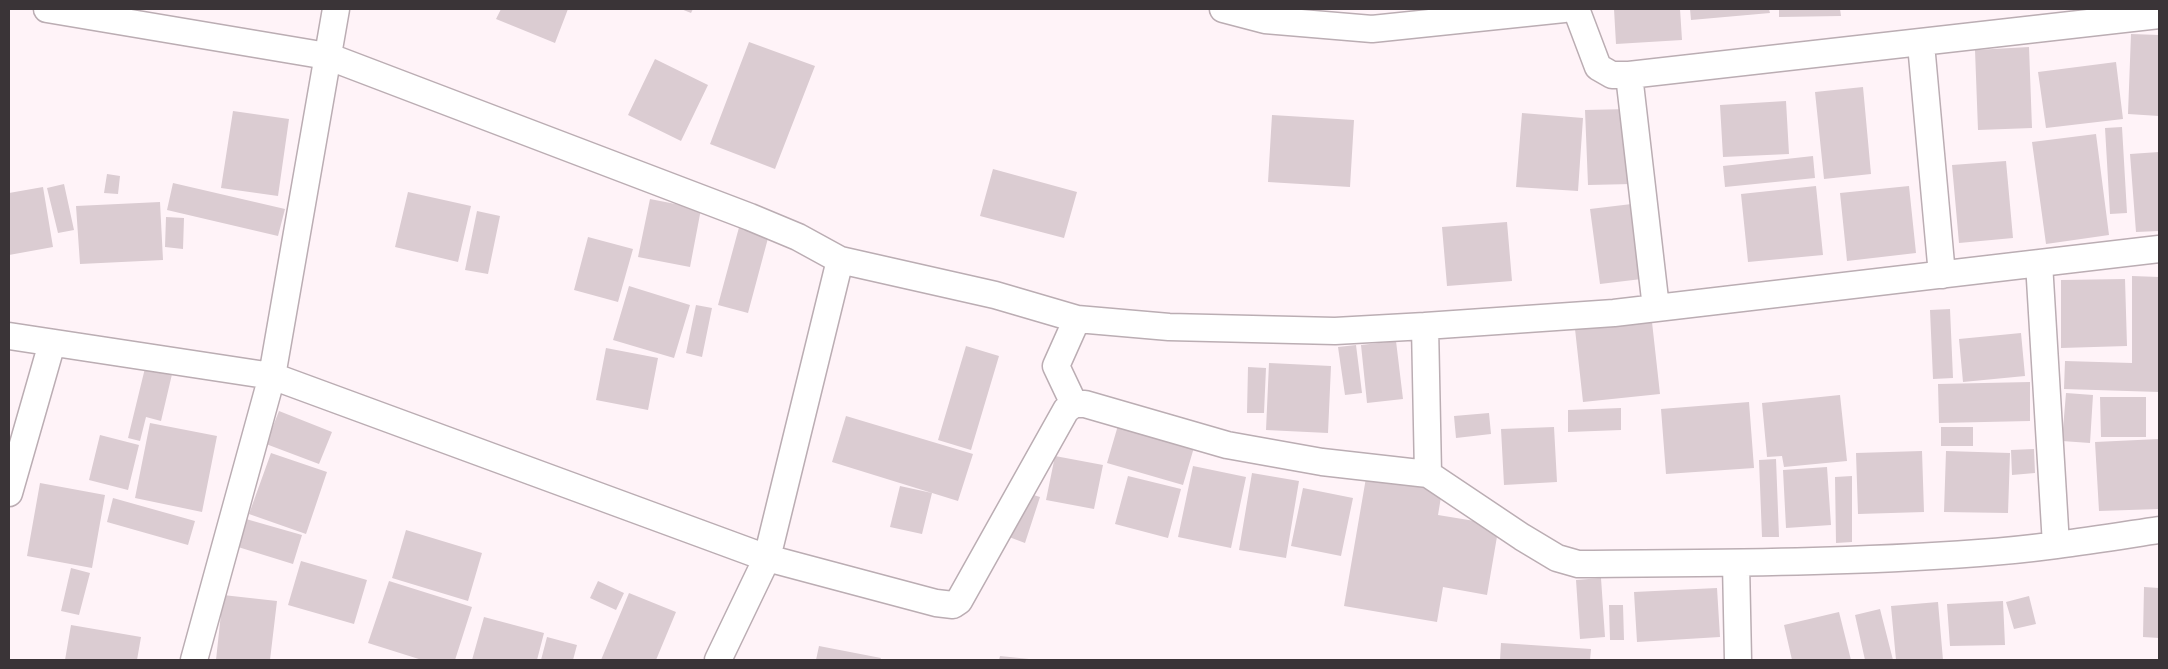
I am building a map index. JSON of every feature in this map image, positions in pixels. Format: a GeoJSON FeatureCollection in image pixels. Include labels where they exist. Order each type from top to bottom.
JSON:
{"type":"FeatureCollection","features":[{"type":"Feature","properties":{"kind":"street"},"geometry":{"type":"LineString","coordinates":[[48,9],[327,56],[750,217],[798,237],[840,260],[994,295],[1077,319],[1169,327],[1335,331],[1425,326],[1656,308],[2159,249]]}},
{"type":"Feature","properties":{"kind":"street"},"geometry":{"type":"LineString","coordinates":[[194,660],[272,376],[336,9]]}},
{"type":"Feature","properties":{"kind":"street"},"geometry":{"type":"LineString","coordinates":[[1223,9],[1265,20],[1372,29],[1564,9]]}},
{"type":"Feature","properties":{"kind":"street"},"geometry":{"type":"LineString","coordinates":[[1572,9],[1578,14],[1598,67],[1612,75],[1629,75],[1921,44],[2159,16]]}},
{"type":"Feature","properties":{"kind":"street"},"geometry":{"type":"LineString","coordinates":[[1921,44],[1942,275]]}},
{"type":"Feature","properties":{"kind":"street"},"geometry":{"type":"LineString","coordinates":[[1629,75],[1656,308]]}},
{"type":"Feature","properties":{"kind":"street"},"geometry":{"type":"LineString","coordinates":[[718,660],[767,558],[840,260]]}},
{"type":"Feature","properties":{"kind":"street"},"geometry":{"type":"LineString","coordinates":[[2039,263],[2056,545]]}},
{"type":"Feature","properties":{"kind":"street"},"geometry":{"type":"LineString","coordinates":[[1074,404],[1056,366],[1077,319]]}},
{"type":"Feature","properties":{"kind":"street"},"geometry":{"type":"LineString","coordinates":[[1425,326],[1428,474]]}},
{"type":"Feature","properties":{"kind":"street"},"geometry":{"type":"LineString","coordinates":[[9,336],[272,376],[767,558],[936,604],[953,605],[959,601],[1066,410],[1074,404],[1085,404],[1227,445],[1322,462],[1428,474],[1522,537],[1568,562],[1736,564],[1979,553],[2056,545],[2159,530]]}},
{"type":"Feature","properties":{"kind":"street"},"geometry":{"type":"LineString","coordinates":[[9,492],[52,343]]}},
{"type":"Feature","properties":{"kind":"street"},"geometry":{"type":"LineString","coordinates":[[1736,564],[1738,660]]}},
{"type":"Feature","properties":{"kind":"building"},"geometry":{"type":"Polygon","coordinates":[[[501,9],[568,9],[555,43],[496,19],[501,9]]]}},
{"type":"Feature","properties":{"kind":"building"},"geometry":{"type":"Polygon","coordinates":[[[681,9],[693,9],[691,13],[681,9]]]}},
{"type":"Feature","properties":{"kind":"building"},"geometry":{"type":"Polygon","coordinates":[[[1614,9],[1680,9],[1682,40],[1616,44],[1614,9]]]}},
{"type":"Feature","properties":{"kind":"building"},"geometry":{"type":"Polygon","coordinates":[[[1690,9],[1769,9],[1770,13],[1691,20],[1690,9]]]}},
{"type":"Feature","properties":{"kind":"building"},"geometry":{"type":"Polygon","coordinates":[[[1779,9],[1840,9],[1841,16],[1779,17],[1779,9]]]}},
{"type":"Feature","properties":{"kind":"building"},"geometry":{"type":"Polygon","coordinates":[[[2131,34],[2159,35],[2159,116],[2128,114],[2131,34]]]}},
{"type":"Feature","properties":{"kind":"building"},"geometry":{"type":"Polygon","coordinates":[[[749,42],[815,66],[775,169],[710,144],[749,42]]]}},
{"type":"Feature","properties":{"kind":"building"},"geometry":{"type":"Polygon","coordinates":[[[2029,47],[2032,128],[1978,130],[1975,50],[2029,47]]]}},
{"type":"Feature","properties":{"kind":"building"},"geometry":{"type":"Polygon","coordinates":[[[655,59],[708,85],[681,141],[628,115],[655,59]]]}},
{"type":"Feature","properties":{"kind":"building"},"geometry":{"type":"Polygon","coordinates":[[[2116,62],[2123,119],[2046,128],[2038,72],[2116,62]]]}},
{"type":"Feature","properties":{"kind":"building"},"geometry":{"type":"Polygon","coordinates":[[[1863,87],[1871,174],[1824,179],[1815,92],[1863,87]]]}},
{"type":"Feature","properties":{"kind":"building"},"geometry":{"type":"Polygon","coordinates":[[[1786,101],[1789,154],[1723,157],[1720,105],[1786,101]]]}},
{"type":"Feature","properties":{"kind":"building"},"geometry":{"type":"Polygon","coordinates":[[[1630,109],[1632,184],[1588,185],[1585,110],[1630,109]]]}},
{"type":"Feature","properties":{"kind":"building"},"geometry":{"type":"Polygon","coordinates":[[[233,111],[289,119],[278,196],[221,188],[233,111]]]}},
{"type":"Feature","properties":{"kind":"building"},"geometry":{"type":"Polygon","coordinates":[[[1522,113],[1583,118],[1578,191],[1516,187],[1522,113]]]}},
{"type":"Feature","properties":{"kind":"building"},"geometry":{"type":"Polygon","coordinates":[[[1272,115],[1354,120],[1350,187],[1268,182],[1272,115]]]}},
{"type":"Feature","properties":{"kind":"building"},"geometry":{"type":"Polygon","coordinates":[[[2122,127],[2127,213],[2110,214],[2105,128],[2122,127]]]}},
{"type":"Feature","properties":{"kind":"building"},"geometry":{"type":"Polygon","coordinates":[[[2096,134],[2109,235],[2046,244],[2032,142],[2096,134]]]}},
{"type":"Feature","properties":{"kind":"building"},"geometry":{"type":"Polygon","coordinates":[[[2159,152],[2159,231],[2136,232],[2130,154],[2159,152]]]}},
{"type":"Feature","properties":{"kind":"building"},"geometry":{"type":"Polygon","coordinates":[[[1813,156],[1815,178],[1725,187],[1723,166],[1813,156]]]}},
{"type":"Feature","properties":{"kind":"building"},"geometry":{"type":"Polygon","coordinates":[[[2006,161],[2013,238],[1959,243],[1952,165],[2006,161]]]}},
{"type":"Feature","properties":{"kind":"building"},"geometry":{"type":"Polygon","coordinates":[[[993,169],[1077,192],[1064,238],[980,216],[993,169]]]}},
{"type":"Feature","properties":{"kind":"building"},"geometry":{"type":"Polygon","coordinates":[[[107,174],[120,176],[118,194],[104,193],[107,174]]]}},
{"type":"Feature","properties":{"kind":"building"},"geometry":{"type":"Polygon","coordinates":[[[173,183],[285,209],[278,236],[167,210],[173,183]]]}},
{"type":"Feature","properties":{"kind":"building"},"geometry":{"type":"Polygon","coordinates":[[[64,184],[74,230],[58,233],[47,188],[64,184]]]}},
{"type":"Feature","properties":{"kind":"building"},"geometry":{"type":"Polygon","coordinates":[[[1816,186],[1823,255],[1748,262],[1741,194],[1816,186]]]}},
{"type":"Feature","properties":{"kind":"building"},"geometry":{"type":"Polygon","coordinates":[[[1909,186],[1916,253],[1847,261],[1840,193],[1909,186]]]}},
{"type":"Feature","properties":{"kind":"building"},"geometry":{"type":"Polygon","coordinates":[[[43,187],[53,247],[9,255],[9,193],[43,187]]]}},
{"type":"Feature","properties":{"kind":"building"},"geometry":{"type":"Polygon","coordinates":[[[408,192],[471,206],[458,262],[395,247],[408,192]]]}},
{"type":"Feature","properties":{"kind":"building"},"geometry":{"type":"Polygon","coordinates":[[[650,199],[701,209],[690,267],[638,257],[650,199]]]}},
{"type":"Feature","properties":{"kind":"building"},"geometry":{"type":"Polygon","coordinates":[[[160,202],[163,260],[80,264],[76,206],[160,202]]]}},
{"type":"Feature","properties":{"kind":"building"},"geometry":{"type":"Polygon","coordinates":[[[1640,203],[1650,278],[1600,284],[1590,209],[1640,203]]]}},
{"type":"Feature","properties":{"kind":"building"},"geometry":{"type":"Polygon","coordinates":[[[477,211],[500,216],[488,274],[465,270],[477,211]]]}},
{"type":"Feature","properties":{"kind":"building"},"geometry":{"type":"Polygon","coordinates":[[[166,217],[184,218],[183,249],[165,247],[166,217]]]}},
{"type":"Feature","properties":{"kind":"building"},"geometry":{"type":"Polygon","coordinates":[[[741,220],[771,227],[748,313],[718,305],[741,220]]]}},
{"type":"Feature","properties":{"kind":"building"},"geometry":{"type":"Polygon","coordinates":[[[1507,222],[1512,281],[1447,286],[1442,227],[1507,222]]]}},
{"type":"Feature","properties":{"kind":"building"},"geometry":{"type":"Polygon","coordinates":[[[588,237],[633,249],[618,302],[574,290],[588,237]]]}},
{"type":"Feature","properties":{"kind":"building"},"geometry":{"type":"Polygon","coordinates":[[[2132,276],[2159,277],[2159,392],[2064,389],[2065,361],[2132,363],[2132,276]]]}},
{"type":"Feature","properties":{"kind":"building"},"geometry":{"type":"Polygon","coordinates":[[[2125,279],[2127,346],[2061,348],[2061,280],[2125,279]]]}},
{"type":"Feature","properties":{"kind":"building"},"geometry":{"type":"Polygon","coordinates":[[[629,286],[690,305],[674,358],[613,340],[629,286]]]}},
{"type":"Feature","properties":{"kind":"building"},"geometry":{"type":"Polygon","coordinates":[[[696,305],[712,308],[702,357],[686,353],[696,305]]]}},
{"type":"Feature","properties":{"kind":"building"},"geometry":{"type":"Polygon","coordinates":[[[1950,309],[1953,378],[1933,379],[1930,310],[1950,309]]]}},
{"type":"Feature","properties":{"kind":"building"},"geometry":{"type":"Polygon","coordinates":[[[1652,322],[1660,394],[1583,402],[1575,329],[1652,322]]]}},
{"type":"Feature","properties":{"kind":"building"},"geometry":{"type":"Polygon","coordinates":[[[2021,333],[2025,376],[1963,382],[1959,339],[2021,333]]]}},
{"type":"Feature","properties":{"kind":"building"},"geometry":{"type":"Polygon","coordinates":[[[1396,341],[1403,399],[1367,403],[1361,345],[1396,341]]]}},
{"type":"Feature","properties":{"kind":"building"},"geometry":{"type":"Polygon","coordinates":[[[1356,345],[1362,393],[1345,395],[1338,347],[1356,345]]]}},
{"type":"Feature","properties":{"kind":"building"},"geometry":{"type":"Polygon","coordinates":[[[966,346],[999,356],[971,450],[938,440],[966,346]]]}},
{"type":"Feature","properties":{"kind":"building"},"geometry":{"type":"Polygon","coordinates":[[[606,348],[658,358],[648,410],[596,400],[606,348]]]}},
{"type":"Feature","properties":{"kind":"building"},"geometry":{"type":"Polygon","coordinates":[[[1269,363],[1331,366],[1328,433],[1266,430],[1269,363]]]}},
{"type":"Feature","properties":{"kind":"building"},"geometry":{"type":"Polygon","coordinates":[[[146,364],[173,370],[161,421],[146,417],[140,441],[128,438],[146,364]]]}},
{"type":"Feature","properties":{"kind":"building"},"geometry":{"type":"Polygon","coordinates":[[[1248,367],[1266,368],[1264,413],[1247,413],[1248,367]]]}},
{"type":"Feature","properties":{"kind":"building"},"geometry":{"type":"Polygon","coordinates":[[[2030,382],[2030,421],[1939,423],[1938,384],[2030,382]]]}},
{"type":"Feature","properties":{"kind":"building"},"geometry":{"type":"Polygon","coordinates":[[[2066,393],[2093,395],[2090,443],[2062,441],[2066,393]]]}},
{"type":"Feature","properties":{"kind":"building"},"geometry":{"type":"Polygon","coordinates":[[[1840,395],[1847,461],[1784,467],[1782,456],[1767,457],[1762,403],[1840,395]]]}},
{"type":"Feature","properties":{"kind":"building"},"geometry":{"type":"Polygon","coordinates":[[[2100,397],[2146,397],[2146,437],[2101,437],[2100,397]]]}},
{"type":"Feature","properties":{"kind":"building"},"geometry":{"type":"Polygon","coordinates":[[[1749,402],[1754,468],[1666,474],[1661,409],[1749,402]]]}},
{"type":"Feature","properties":{"kind":"building"},"geometry":{"type":"Polygon","coordinates":[[[1621,408],[1621,430],[1568,432],[1568,410],[1621,408]]]}},
{"type":"Feature","properties":{"kind":"building"},"geometry":{"type":"Polygon","coordinates":[[[279,411],[332,432],[319,464],[266,444],[279,411]]]}},
{"type":"Feature","properties":{"kind":"building"},"geometry":{"type":"Polygon","coordinates":[[[1489,413],[1491,434],[1456,438],[1454,416],[1489,413]]]}},
{"type":"Feature","properties":{"kind":"building"},"geometry":{"type":"Polygon","coordinates":[[[846,416],[973,454],[958,501],[832,462],[846,416]]]}},
{"type":"Feature","properties":{"kind":"building"},"geometry":{"type":"Polygon","coordinates":[[[1119,422],[1195,444],[1183,485],[1107,463],[1119,422]]]}},
{"type":"Feature","properties":{"kind":"building"},"geometry":{"type":"Polygon","coordinates":[[[150,423],[217,436],[202,512],[135,498],[150,423]]]}},
{"type":"Feature","properties":{"kind":"building"},"geometry":{"type":"Polygon","coordinates":[[[1554,427],[1557,482],[1504,485],[1501,429],[1554,427]]]}},
{"type":"Feature","properties":{"kind":"building"},"geometry":{"type":"Polygon","coordinates":[[[1941,427],[1973,427],[1973,446],[1941,446],[1941,427]]]}},
{"type":"Feature","properties":{"kind":"building"},"geometry":{"type":"Polygon","coordinates":[[[100,435],[139,445],[128,490],[89,480],[100,435]]]}},
{"type":"Feature","properties":{"kind":"building"},"geometry":{"type":"Polygon","coordinates":[[[2159,439],[2159,509],[2099,511],[2095,442],[2159,439]]]}},
{"type":"Feature","properties":{"kind":"building"},"geometry":{"type":"Polygon","coordinates":[[[2034,449],[2035,473],[2012,475],[2011,450],[2034,449]]]}},
{"type":"Feature","properties":{"kind":"building"},"geometry":{"type":"Polygon","coordinates":[[[1922,451],[1924,512],[1858,514],[1856,453],[1922,451]]]}},
{"type":"Feature","properties":{"kind":"building"},"geometry":{"type":"Polygon","coordinates":[[[1946,451],[2010,453],[2008,513],[1944,512],[1946,451]]]}},
{"type":"Feature","properties":{"kind":"building"},"geometry":{"type":"Polygon","coordinates":[[[271,453],[327,472],[306,534],[249,514],[271,453]]]}},
{"type":"Feature","properties":{"kind":"building"},"geometry":{"type":"Polygon","coordinates":[[[1055,456],[1103,465],[1094,509],[1046,500],[1055,456]]]}},
{"type":"Feature","properties":{"kind":"building"},"geometry":{"type":"Polygon","coordinates":[[[1776,459],[1779,537],[1762,537],[1759,460],[1776,459]]]}},
{"type":"Feature","properties":{"kind":"building"},"geometry":{"type":"Polygon","coordinates":[[[1193,466],[1246,477],[1231,548],[1178,537],[1193,466]]]}},
{"type":"Feature","properties":{"kind":"building"},"geometry":{"type":"Polygon","coordinates":[[[1827,467],[1831,525],[1786,528],[1783,470],[1827,467]]]}},
{"type":"Feature","properties":{"kind":"building"},"geometry":{"type":"Polygon","coordinates":[[[1367,472],[1443,485],[1438,515],[1499,525],[1487,595],[1443,587],[1437,622],[1344,606],[1367,472]]]}},
{"type":"Feature","properties":{"kind":"building"},"geometry":{"type":"Polygon","coordinates":[[[1252,473],[1299,481],[1286,558],[1239,550],[1252,473]]]}},
{"type":"Feature","properties":{"kind":"building"},"geometry":{"type":"Polygon","coordinates":[[[1128,476],[1181,489],[1168,538],[1115,524],[1128,476]]]}},
{"type":"Feature","properties":{"kind":"building"},"geometry":{"type":"Polygon","coordinates":[[[1852,476],[1852,542],[1836,543],[1835,477],[1852,476]]]}},
{"type":"Feature","properties":{"kind":"building"},"geometry":{"type":"Polygon","coordinates":[[[40,483],[105,495],[92,568],[27,556],[40,483]]]}},
{"type":"Feature","properties":{"kind":"building"},"geometry":{"type":"Polygon","coordinates":[[[900,486],[932,493],[922,534],[890,527],[900,486]]]}},
{"type":"Feature","properties":{"kind":"building"},"geometry":{"type":"Polygon","coordinates":[[[1303,488],[1353,498],[1341,556],[1291,546],[1303,488]]]}},
{"type":"Feature","properties":{"kind":"building"},"geometry":{"type":"Polygon","coordinates":[[[1024,492],[1040,497],[1025,543],[1009,537],[1024,492]]]}},
{"type":"Feature","properties":{"kind":"building"},"geometry":{"type":"Polygon","coordinates":[[[113,498],[195,521],[188,545],[107,522],[113,498]]]}},
{"type":"Feature","properties":{"kind":"building"},"geometry":{"type":"Polygon","coordinates":[[[246,519],[302,535],[293,564],[238,547],[246,519]]]}},
{"type":"Feature","properties":{"kind":"building"},"geometry":{"type":"Polygon","coordinates":[[[406,530],[482,553],[468,601],[392,578],[406,530]]]}},
{"type":"Feature","properties":{"kind":"building"},"geometry":{"type":"Polygon","coordinates":[[[301,561],[367,580],[354,624],[288,605],[301,561]]]}},
{"type":"Feature","properties":{"kind":"building"},"geometry":{"type":"Polygon","coordinates":[[[71,568],[90,573],[79,615],[61,611],[71,568]]]}},
{"type":"Feature","properties":{"kind":"building"},"geometry":{"type":"Polygon","coordinates":[[[1601,578],[1605,637],[1580,639],[1576,580],[1601,578]]]}},
{"type":"Feature","properties":{"kind":"building"},"geometry":{"type":"Polygon","coordinates":[[[389,581],[472,607],[455,660],[422,660],[368,643],[389,581]]]}},
{"type":"Feature","properties":{"kind":"building"},"geometry":{"type":"Polygon","coordinates":[[[598,581],[624,593],[616,610],[590,598],[598,581]]]}},
{"type":"Feature","properties":{"kind":"building"},"geometry":{"type":"Polygon","coordinates":[[[2144,587],[2159,588],[2159,638],[2143,637],[2144,587]]]}},
{"type":"Feature","properties":{"kind":"building"},"geometry":{"type":"Polygon","coordinates":[[[1717,588],[1720,637],[1637,642],[1634,592],[1717,588]]]}},
{"type":"Feature","properties":{"kind":"building"},"geometry":{"type":"Polygon","coordinates":[[[629,593],[676,612],[656,660],[601,660],[629,593]]]}},
{"type":"Feature","properties":{"kind":"building"},"geometry":{"type":"Polygon","coordinates":[[[223,595],[277,601],[270,660],[216,660],[223,595]]]}},
{"type":"Feature","properties":{"kind":"building"},"geometry":{"type":"Polygon","coordinates":[[[2029,596],[2036,624],[2014,629],[2006,602],[2029,596]]]}},
{"type":"Feature","properties":{"kind":"building"},"geometry":{"type":"Polygon","coordinates":[[[2003,601],[2005,645],[1950,646],[1947,604],[2003,601]]]}},
{"type":"Feature","properties":{"kind":"building"},"geometry":{"type":"Polygon","coordinates":[[[1938,602],[1943,660],[1896,660],[1891,606],[1938,602]]]}},
{"type":"Feature","properties":{"kind":"building"},"geometry":{"type":"Polygon","coordinates":[[[1609,605],[1623,605],[1624,640],[1610,640],[1609,605]]]}},
{"type":"Feature","properties":{"kind":"building"},"geometry":{"type":"Polygon","coordinates":[[[1880,609],[1893,660],[1865,660],[1855,615],[1880,609]]]}},
{"type":"Feature","properties":{"kind":"building"},"geometry":{"type":"Polygon","coordinates":[[[1839,612],[1851,660],[1792,660],[1784,625],[1839,612]]]}},
{"type":"Feature","properties":{"kind":"building"},"geometry":{"type":"Polygon","coordinates":[[[484,617],[544,633],[537,660],[472,660],[484,617]]]}},
{"type":"Feature","properties":{"kind":"building"},"geometry":{"type":"Polygon","coordinates":[[[71,625],[141,637],[137,660],[65,660],[71,625]]]}},
{"type":"Feature","properties":{"kind":"building"},"geometry":{"type":"Polygon","coordinates":[[[547,637],[577,645],[573,660],[541,660],[547,637]]]}},
{"type":"Feature","properties":{"kind":"building"},"geometry":{"type":"Polygon","coordinates":[[[1501,643],[1591,649],[1590,660],[1500,660],[1501,643]]]}},
{"type":"Feature","properties":{"kind":"building"},"geometry":{"type":"Polygon","coordinates":[[[819,646],[881,658],[880,660],[816,660],[819,646]]]}},
{"type":"Feature","properties":{"kind":"building"},"geometry":{"type":"Polygon","coordinates":[[[1000,656],[1029,659],[1029,660],[999,660],[1000,656]]]}}]}
